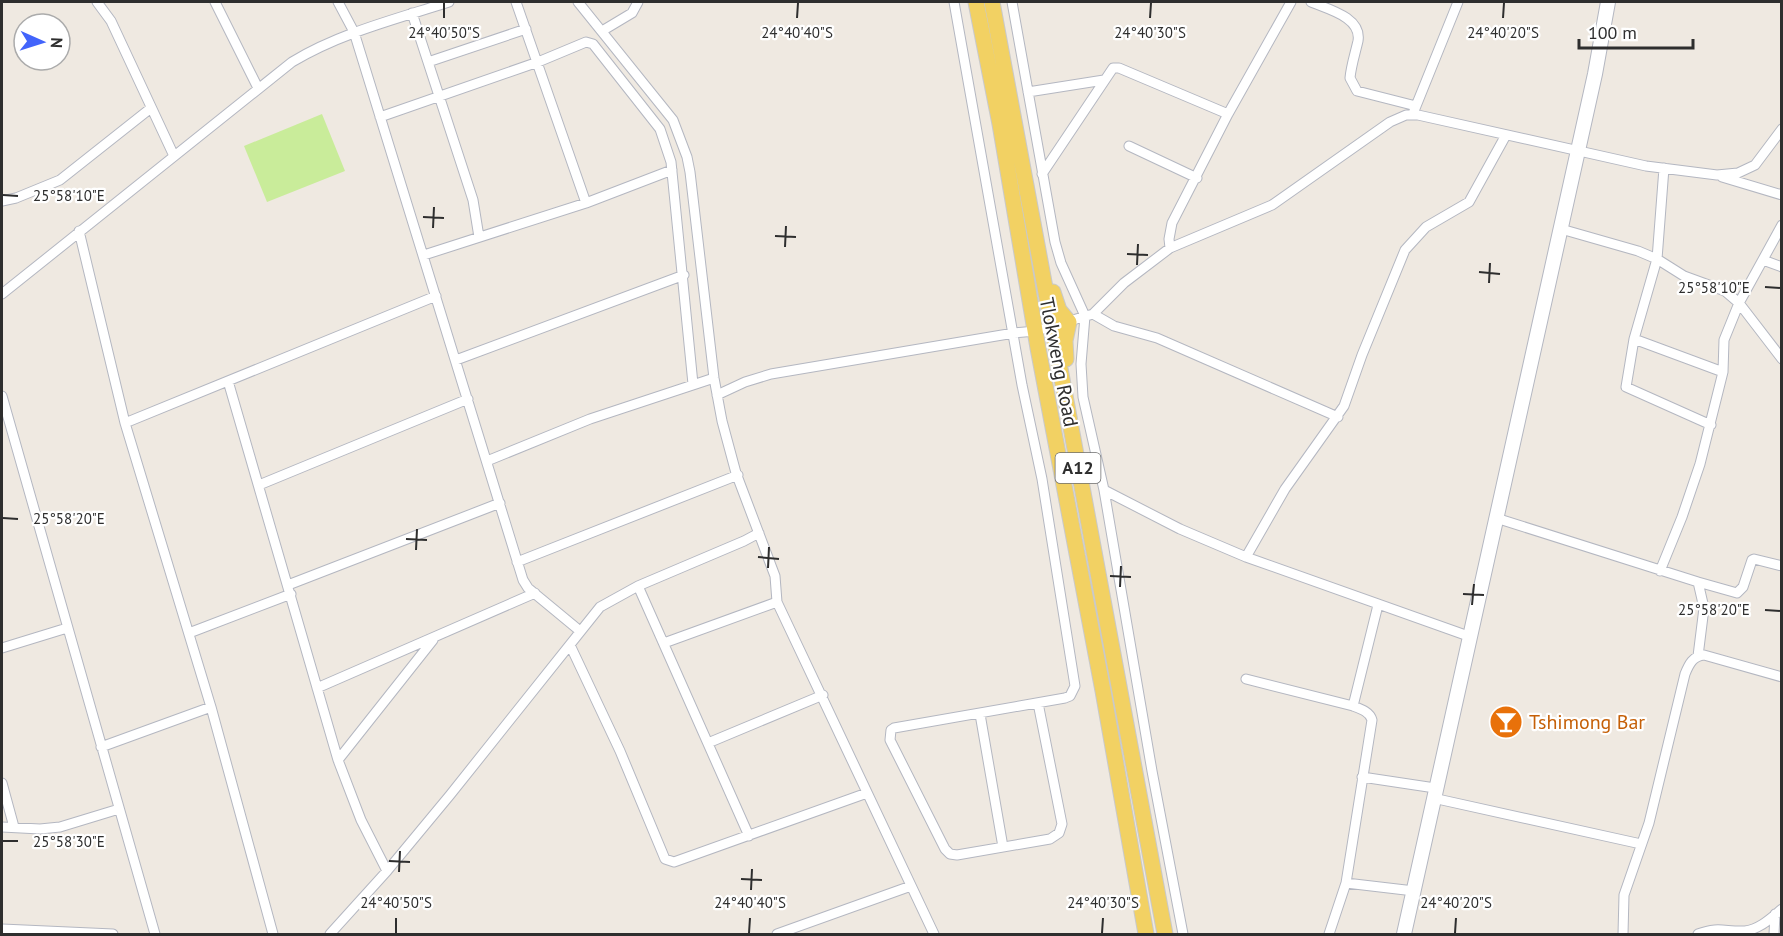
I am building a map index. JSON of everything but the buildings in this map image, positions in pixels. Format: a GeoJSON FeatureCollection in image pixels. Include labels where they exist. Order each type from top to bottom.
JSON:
{"type":"FeatureCollection","features":[{"type":"Feature","properties":{"kind":"main road","name":"Tlokweng Road"},"geometry":{"type":"LineString","coordinates":[[976,2],[1146,934]]}},
{"type":"Feature","properties":{"kind":"main road","name":"Tlokweng Road"},"geometry":{"type":"LineString","coordinates":[[992,2],[1165,934]]}},
{"type":"Feature","properties":{"kind":"main road"},"geometry":{"type":"LineString","coordinates":[[1042,268],[1050,282],[1059,310],[1070,322],[1065,341],[1068,388],[1066,392]]}},
{"type":"Feature","properties":{"kind":"street"},"geometry":{"type":"LineString","coordinates":[[97,2],[111,21],[174,156]]}},
{"type":"Feature","properties":{"kind":"street"},"geometry":{"type":"LineString","coordinates":[[215,2],[258,88]]}},
{"type":"Feature","properties":{"kind":"street"},"geometry":{"type":"LineString","coordinates":[[338,2],[354,32],[525,584],[580,631]]}},
{"type":"Feature","properties":{"kind":"street"},"geometry":{"type":"LineString","coordinates":[[2,294],[292,62],[317,46],[449,2]]}},
{"type":"Feature","properties":{"kind":"street"},"geometry":{"type":"LineString","coordinates":[[516,2],[586,203]]}},
{"type":"Feature","properties":{"kind":"street"},"geometry":{"type":"LineString","coordinates":[[578,2],[673,120],[687,157],[690,172],[714,378],[728,446],[775,576],[777,602],[823,695],[934,934]]}},
{"type":"Feature","properties":{"kind":"street"},"geometry":{"type":"LineString","coordinates":[[602,31],[632,13],[638,2]]}},
{"type":"Feature","properties":{"kind":"street"},"geometry":{"type":"LineString","coordinates":[[954,2],[1022,385],[1042,478],[1075,686],[1070,696],[891,730],[889,737],[947,852],[957,855],[1050,838],[1059,833],[1062,824],[1038,703]]}},
{"type":"Feature","properties":{"kind":"street"},"geometry":{"type":"LineString","coordinates":[[1012,2],[1060,262],[1089,315],[1082,382],[1104,490],[1150,760],[1183,934]]}},
{"type":"Feature","properties":{"kind":"street"},"geometry":{"type":"LineString","coordinates":[[1170,248],[1172,223],[1228,114],[1291,2]]}},
{"type":"Feature","properties":{"kind":"street"},"geometry":{"type":"LineString","coordinates":[[1311,2],[1350,20],[1356,26],[1358,36],[1350,78],[1357,91],[1414,110],[1506,135],[1578,152],[1717,175],[1782,195]]}},
{"type":"Feature","properties":{"kind":"street"},"geometry":{"type":"LineString","coordinates":[[717,395],[745,382],[771,374],[1036,331],[1089,315],[1124,283],[1170,248],[1272,205],[1390,122],[1414,110],[1458,2]]}},
{"type":"Feature","properties":{"kind":"street"},"geometry":{"type":"LineString","coordinates":[[1404,934],[1578,152],[1608,2]]}},
{"type":"Feature","properties":{"kind":"street"},"geometry":{"type":"LineString","coordinates":[[412,14],[473,200],[479,237]]}},
{"type":"Feature","properties":{"kind":"street"},"geometry":{"type":"LineString","coordinates":[[428,62],[526,29]]}},
{"type":"Feature","properties":{"kind":"street"},"geometry":{"type":"LineString","coordinates":[[380,117],[538,62],[586,42],[593,44],[660,129],[672,170],[693,384]]}},
{"type":"Feature","properties":{"kind":"street"},"geometry":{"type":"LineString","coordinates":[[1042,174],[1111,69],[1119,68],[1228,114]]}},
{"type":"Feature","properties":{"kind":"street"},"geometry":{"type":"LineString","coordinates":[[1028,92],[1104,80]]}},
{"type":"Feature","properties":{"kind":"street"},"geometry":{"type":"LineString","coordinates":[[2,201],[16,198],[60,180],[152,108]]}},
{"type":"Feature","properties":{"kind":"street"},"geometry":{"type":"LineString","coordinates":[[1717,175],[1738,173],[1755,165],[1782,129]]}},
{"type":"Feature","properties":{"kind":"street"},"geometry":{"type":"LineString","coordinates":[[1246,557],[1285,489],[1338,417],[1350,392],[1365,345],[1405,250],[1426,227],[1469,202],[1506,135]]}},
{"type":"Feature","properties":{"kind":"street"},"geometry":{"type":"LineString","coordinates":[[1129,146],[1197,177]]}},
{"type":"Feature","properties":{"kind":"street"},"geometry":{"type":"LineString","coordinates":[[1664,168],[1657,259],[1634,339],[1626,387],[1711,425]]}},
{"type":"Feature","properties":{"kind":"street"},"geometry":{"type":"LineString","coordinates":[[424,255],[586,203],[672,170]]}},
{"type":"Feature","properties":{"kind":"street"},"geometry":{"type":"LineString","coordinates":[[1660,572],[1682,517],[1711,425],[1723,372],[1725,340],[1739,303],[1782,225]]}},
{"type":"Feature","properties":{"kind":"street"},"geometry":{"type":"LineString","coordinates":[[1561,229],[1638,251],[1657,259],[1684,276],[1725,291],[1739,303],[1774,352],[1782,359]]}},
{"type":"Feature","properties":{"kind":"street"},"geometry":{"type":"LineString","coordinates":[[79,231],[125,423],[211,707],[273,934]]}},
{"type":"Feature","properties":{"kind":"street"},"geometry":{"type":"LineString","coordinates":[[1763,260],[1782,267]]}},
{"type":"Feature","properties":{"kind":"street"},"geometry":{"type":"LineString","coordinates":[[456,360],[684,275]]}},
{"type":"Feature","properties":{"kind":"street"},"geometry":{"type":"LineString","coordinates":[[125,423],[436,296]]}},
{"type":"Feature","properties":{"kind":"street"},"geometry":{"type":"LineString","coordinates":[[1089,315],[1114,326],[1157,338],[1338,417]]}},
{"type":"Feature","properties":{"kind":"street"},"geometry":{"type":"LineString","coordinates":[[1634,339],[1723,372]]}},
{"type":"Feature","properties":{"kind":"street"},"geometry":{"type":"LineString","coordinates":[[487,460],[590,419],[714,378]]}},
{"type":"Feature","properties":{"kind":"street"},"geometry":{"type":"LineString","coordinates":[[228,381],[338,760],[361,820],[387,871]]}},
{"type":"Feature","properties":{"kind":"street"},"geometry":{"type":"LineString","coordinates":[[2,396],[118,809],[156,934]]}},
{"type":"Feature","properties":{"kind":"street"},"geometry":{"type":"LineString","coordinates":[[259,485],[468,399]]}},
{"type":"Feature","properties":{"kind":"street"},"geometry":{"type":"LineString","coordinates":[[517,561],[738,475]]}},
{"type":"Feature","properties":{"kind":"street"},"geometry":{"type":"LineString","coordinates":[[1104,490],[1180,529],[1246,557],[1471,637]]}},
{"type":"Feature","properties":{"kind":"street"},"geometry":{"type":"LineString","coordinates":[[189,633],[289,589],[500,503]]}},
{"type":"Feature","properties":{"kind":"street"},"geometry":{"type":"LineString","coordinates":[[1496,518],[1660,572],[1737,593],[1743,587],[1752,560],[1782,566]]}},
{"type":"Feature","properties":{"kind":"street"},"geometry":{"type":"LineString","coordinates":[[330,934],[387,871],[600,608],[638,586],[744,541],[759,532]]}},
{"type":"Feature","properties":{"kind":"street"},"geometry":{"type":"LineString","coordinates":[[1698,582],[1704,608],[1698,656]]}},
{"type":"Feature","properties":{"kind":"street"},"geometry":{"type":"LineString","coordinates":[[638,586],[749,836]]}},
{"type":"Feature","properties":{"kind":"street"},"geometry":{"type":"LineString","coordinates":[[317,688],[434,639],[535,593]]}},
{"type":"Feature","properties":{"kind":"street"},"geometry":{"type":"LineString","coordinates":[[664,643],[777,602]]}},
{"type":"Feature","properties":{"kind":"street"},"geometry":{"type":"LineString","coordinates":[[1353,706],[1378,605]]}},
{"type":"Feature","properties":{"kind":"street"},"geometry":{"type":"LineString","coordinates":[[2,648],[67,628]]}},
{"type":"Feature","properties":{"kind":"street"},"geometry":{"type":"LineString","coordinates":[[338,760],[434,639]]}},
{"type":"Feature","properties":{"kind":"street"},"geometry":{"type":"LineString","coordinates":[[570,645],[620,751],[667,860],[674,862],[867,793]]}},
{"type":"Feature","properties":{"kind":"street"},"geometry":{"type":"LineString","coordinates":[[1623,934],[1624,895],[1649,823],[1685,674],[1691,661],[1698,656],[1713,657],[1782,677]]}},
{"type":"Feature","properties":{"kind":"street"},"geometry":{"type":"LineString","coordinates":[[1246,679],[1353,706],[1364,710],[1371,716],[1346,883],[1329,934]]}},
{"type":"Feature","properties":{"kind":"street"},"geometry":{"type":"LineString","coordinates":[[708,742],[823,695]]}},
{"type":"Feature","properties":{"kind":"street"},"geometry":{"type":"LineString","coordinates":[[101,747],[211,707]]}},
{"type":"Feature","properties":{"kind":"street"},"geometry":{"type":"LineString","coordinates":[[980,714],[1003,847]]}},
{"type":"Feature","properties":{"kind":"street"},"geometry":{"type":"LineString","coordinates":[[1362,777],[1641,844]]}},
{"type":"Feature","properties":{"kind":"street"},"geometry":{"type":"LineString","coordinates":[[2,783],[14,828]]}},
{"type":"Feature","properties":{"kind":"street"},"geometry":{"type":"LineString","coordinates":[[2,827],[60,827],[118,809]]}},
{"type":"Feature","properties":{"kind":"street"},"geometry":{"type":"LineString","coordinates":[[1346,883],[1414,891]]}},
{"type":"Feature","properties":{"kind":"street"},"geometry":{"type":"LineString","coordinates":[[777,934],[911,886]]}},
{"type":"Feature","properties":{"kind":"street"},"geometry":{"type":"LineString","coordinates":[[1700,934],[1721,929],[1744,931],[1752,929],[1778,911]]}},
{"type":"Feature","properties":{"kind":"street"},"geometry":{"type":"LineString","coordinates":[[1774,934],[1778,911]]}},
{"type":"Feature","properties":{"kind":"street"},"geometry":{"type":"LineString","coordinates":[[2,929],[113,934]]}},
{"type":"Feature","properties":{"kind":"green space"},"geometry":{"type":"Polygon","coordinates":[[[322,114],[345,171],[267,202],[244,146],[322,114]]]}},
{"type":"Feature","properties":{"kind":"place","name":"Tshimong Bar"},"geometry":{"type":"Point","coordinates":[1506,722]}}]}
